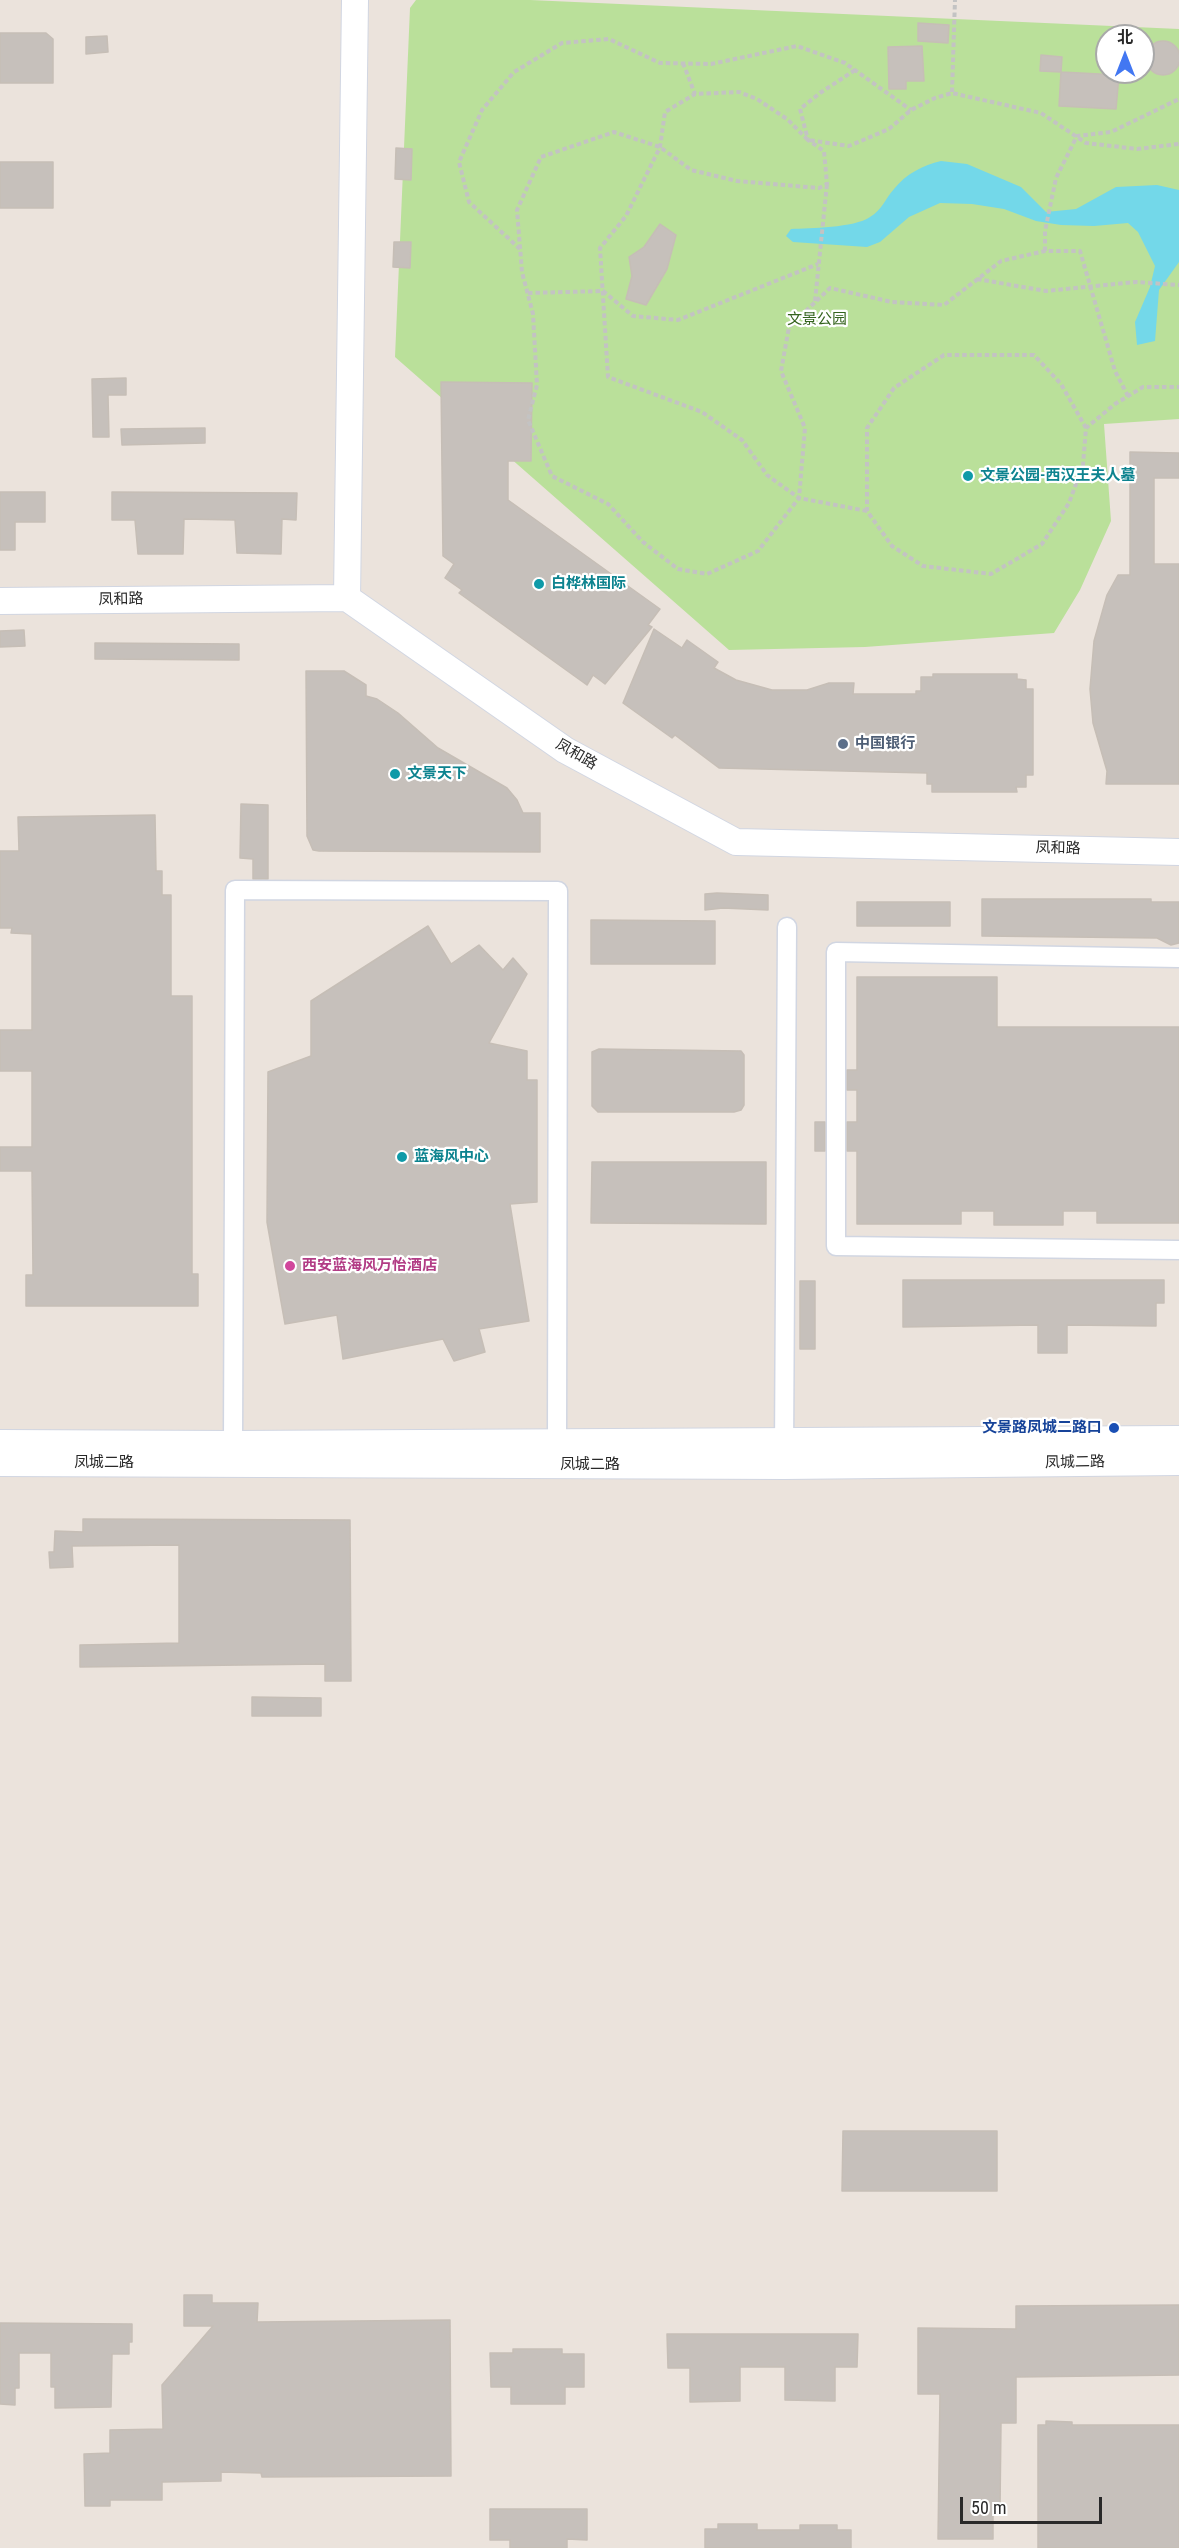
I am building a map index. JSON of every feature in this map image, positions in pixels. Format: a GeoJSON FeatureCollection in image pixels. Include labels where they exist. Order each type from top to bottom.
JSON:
{"type":"FeatureCollection","features":[{"type":"Feature","properties":{"kind":"main road"},"geometry":{"type":"LineString","coordinates":[[347,598],[355,0]]}},
{"type":"Feature","properties":{"kind":"main road","name":"凤和路"},"geometry":{"type":"LineString","coordinates":[[0,601],[347,598],[565,750],[736,842],[1179,852]]}},
{"type":"Feature","properties":{"kind":"main road","name":"凤城二路"},"geometry":{"type":"LineString","coordinates":[[0,1463],[784,1454],[1179,1438]]}},
{"type":"Feature","properties":{"kind":"main road","name":"凤城二路"},"geometry":{"type":"LineString","coordinates":[[0,1443],[557,1443],[784,1454],[1179,1462]]}},
{"type":"Feature","properties":{"kind":"street"},"geometry":{"type":"LineString","coordinates":[[233,1444],[235,890],[558,891],[557,1443]]}},
{"type":"Feature","properties":{"kind":"street"},"geometry":{"type":"LineString","coordinates":[[784,1454],[787,927]]}},
{"type":"Feature","properties":{"kind":"street"},"geometry":{"type":"LineString","coordinates":[[1179,958],[836,952],[836,1246],[1179,1250]]}},
{"type":"Feature","properties":{"kind":"path"},"geometry":{"type":"LineString","coordinates":[[952,93],[955,0]]}},
{"type":"Feature","properties":{"kind":"path"},"geometry":{"type":"LineString","coordinates":[[520,250],[469,202],[459,162],[482,110],[514,72],[562,43],[609,39],[660,63],[711,64],[797,46],[845,63],[911,110]]}},
{"type":"Feature","properties":{"kind":"path"},"geometry":{"type":"LineString","coordinates":[[683,63],[695,94]]}},
{"type":"Feature","properties":{"kind":"path"},"geometry":{"type":"LineString","coordinates":[[808,140],[800,110],[820,93],[855,70]]}},
{"type":"Feature","properties":{"kind":"path"},"geometry":{"type":"LineString","coordinates":[[814,302],[828,184],[824,151],[808,140],[787,119],[739,92],[695,94],[665,112],[660,147],[626,216],[600,248],[608,377],[702,412],[742,440],[767,475],[799,498],[867,511]]}},
{"type":"Feature","properties":{"kind":"path"},"geometry":{"type":"LineString","coordinates":[[808,140],[849,146],[889,129],[911,110],[935,98],[952,93],[1041,113],[1086,143],[1137,149],[1179,144]]}},
{"type":"Feature","properties":{"kind":"path"},"geometry":{"type":"LineString","coordinates":[[1077,136],[1111,132],[1179,99]]}},
{"type":"Feature","properties":{"kind":"path"},"geometry":{"type":"LineString","coordinates":[[828,184],[819,188],[737,181],[691,170],[660,147],[614,132],[541,157],[517,210],[522,272],[533,314],[537,385],[528,420],[552,476],[608,504],[644,542],[678,569],[707,574],[758,550],[799,498],[805,428],[781,371],[789,327],[814,302],[830,288],[892,302],[944,305],[1001,261],[1045,252],[1080,252],[1115,371],[1128,396]]}},
{"type":"Feature","properties":{"kind":"path"},"geometry":{"type":"LineString","coordinates":[[1045,252],[1045,231],[1056,178],[1077,136]]}},
{"type":"Feature","properties":{"kind":"path"},"geometry":{"type":"LineString","coordinates":[[528,293],[603,291],[633,316],[678,320],[818,264]]}},
{"type":"Feature","properties":{"kind":"path"},"geometry":{"type":"LineString","coordinates":[[977,279],[1046,291],[1136,282],[1179,285]]}},
{"type":"Feature","properties":{"kind":"path"},"geometry":{"type":"LineString","coordinates":[[944,355],[1034,355],[1061,384],[1086,428],[1083,465],[1069,503],[1042,544],[992,574],[923,566],[892,546],[867,511],[867,428],[894,388],[944,355]]}},
{"type":"Feature","properties":{"kind":"path"},"geometry":{"type":"LineString","coordinates":[[1086,428],[1143,387],[1179,387]]}},
{"type":"Feature","properties":{"kind":"green space","name":"文景公园"},"geometry":{"type":"Polygon","coordinates":[[[416,0],[530,0],[1095,25],[1095,84],[1155,84],[1155,28],[1179,29],[1179,419],[1104,424],[1111,521],[1080,590],[1054,633],[865,647],[729,650],[395,357],[410,8],[416,0]]]}},
{"type":"Feature","properties":{"kind":"water"},"geometry":{"type":"Polygon","coordinates":[[[941,161],[967,164],[1021,187],[1046,212],[1076,209],[1116,187],[1157,185],[1179,190],[1179,262],[1159,290],[1155,341],[1137,345],[1135,322],[1150,287],[1155,266],[1138,232],[1128,223],[1094,226],[1061,225],[1036,221],[1004,209],[972,204],[940,203],[909,217],[880,242],[867,247],[793,242],[786,236],[791,229],[832,227],[863,221],[878,211],[894,189],[909,175],[941,161]]]}},
{"type":"Feature","properties":{"kind":"building"},"geometry":{"type":"Polygon","coordinates":[[[918,23],[949,25],[948,43],[918,41],[918,23]]]}},
{"type":"Feature","properties":{"kind":"building"},"geometry":{"type":"Polygon","coordinates":[[[0,33],[46,33],[53,39],[53,83],[0,83],[0,33]]]}},
{"type":"Feature","properties":{"kind":"building"},"geometry":{"type":"Polygon","coordinates":[[[107,36],[108,52],[86,54],[86,37],[107,36]]]}},
{"type":"Feature","properties":{"kind":"building"},"geometry":{"type":"Polygon","coordinates":[[[1169,42],[1179,52],[1179,64],[1175,70],[1163,75],[1155,73],[1155,43],[1169,42]]]}},
{"type":"Feature","properties":{"kind":"building"},"geometry":{"type":"Polygon","coordinates":[[[922,46],[924,81],[906,81],[906,89],[889,89],[888,47],[922,46]]]}},
{"type":"Feature","properties":{"kind":"building"},"geometry":{"type":"Polygon","coordinates":[[[1041,55],[1062,57],[1061,72],[1040,71],[1041,55]]]}},
{"type":"Feature","properties":{"kind":"building"},"geometry":{"type":"Polygon","coordinates":[[[1061,72],[1095,74],[1095,84],[1118,84],[1116,109],[1059,106],[1061,72]]]}},
{"type":"Feature","properties":{"kind":"building"},"geometry":{"type":"Polygon","coordinates":[[[396,148],[412,149],[411,180],[395,179],[396,148]]]}},
{"type":"Feature","properties":{"kind":"building"},"geometry":{"type":"Polygon","coordinates":[[[0,162],[53,162],[53,208],[0,208],[0,162]]]}},
{"type":"Feature","properties":{"kind":"building"},"geometry":{"type":"Polygon","coordinates":[[[660,224],[676,235],[667,269],[646,305],[626,299],[632,276],[629,257],[644,247],[660,224]]]}},
{"type":"Feature","properties":{"kind":"building"},"geometry":{"type":"Polygon","coordinates":[[[394,242],[411,242],[410,268],[393,267],[394,242]]]}},
{"type":"Feature","properties":{"kind":"building"},"geometry":{"type":"Polygon","coordinates":[[[126,378],[126,395],[108,395],[109,437],[93,437],[92,379],[126,378]]]}},
{"type":"Feature","properties":{"kind":"building"},"geometry":{"type":"Polygon","coordinates":[[[441,382],[532,383],[531,461],[508,461],[508,500],[660,609],[648,625],[652,627],[605,684],[593,675],[587,685],[459,593],[462,590],[445,578],[454,564],[443,556],[441,382]]]}},
{"type":"Feature","properties":{"kind":"building"},"geometry":{"type":"Polygon","coordinates":[[[205,428],[205,443],[122,445],[121,429],[205,428]]]}},
{"type":"Feature","properties":{"kind":"building"},"geometry":{"type":"Polygon","coordinates":[[[1130,452],[1179,453],[1179,478],[1154,478],[1154,564],[1179,564],[1179,784],[1106,784],[1107,771],[1093,723],[1090,689],[1094,641],[1107,595],[1118,575],[1130,575],[1130,452]]]}},
{"type":"Feature","properties":{"kind":"building"},"geometry":{"type":"Polygon","coordinates":[[[0,492],[45,492],[45,522],[15,522],[15,550],[0,550],[0,492]]]}},
{"type":"Feature","properties":{"kind":"building"},"geometry":{"type":"Polygon","coordinates":[[[112,492],[297,493],[296,520],[282,519],[281,554],[237,553],[235,520],[184,519],[183,554],[138,554],[135,520],[112,520],[112,492]]]}},
{"type":"Feature","properties":{"kind":"building"},"geometry":{"type":"Polygon","coordinates":[[[654,629],[682,648],[687,640],[718,662],[714,668],[736,680],[772,690],[807,690],[829,683],[854,683],[853,694],[916,694],[916,691],[921,691],[921,677],[933,677],[933,674],[1017,674],[1017,679],[1026,680],[1026,689],[1033,689],[1033,775],[1026,775],[1026,787],[1016,787],[1017,792],[932,792],[932,784],[927,784],[927,773],[719,768],[675,735],[672,738],[623,703],[654,629]]]}},
{"type":"Feature","properties":{"kind":"building"},"geometry":{"type":"Polygon","coordinates":[[[24,630],[25,646],[0,647],[0,631],[24,630]]]}},
{"type":"Feature","properties":{"kind":"building"},"geometry":{"type":"Polygon","coordinates":[[[95,643],[239,644],[239,660],[95,659],[95,643]]]}},
{"type":"Feature","properties":{"kind":"building","name":"文景天下"},"geometry":{"type":"Polygon","coordinates":[[[306,671],[344,671],[366,685],[366,696],[377,699],[398,713],[438,748],[507,788],[517,800],[523,813],[540,813],[540,852],[313,850],[307,836],[306,671]]]}},
{"type":"Feature","properties":{"kind":"building"},"geometry":{"type":"Polygon","coordinates":[[[241,804],[268,805],[268,879],[253,879],[253,859],[240,858],[241,804]]]}},
{"type":"Feature","properties":{"kind":"building"},"geometry":{"type":"Polygon","coordinates":[[[155,815],[156,871],[162,871],[162,895],[171,895],[171,996],[192,996],[192,1274],[198,1274],[198,1306],[26,1306],[26,1275],[33,1275],[32,1171],[0,1171],[0,1147],[32,1147],[32,1071],[0,1071],[0,1030],[32,1030],[32,934],[11,933],[12,928],[0,928],[0,851],[19,851],[18,817],[155,815]]]}},
{"type":"Feature","properties":{"kind":"building"},"geometry":{"type":"Polygon","coordinates":[[[705,894],[768,895],[768,910],[723,908],[705,910],[705,894]]]}},
{"type":"Feature","properties":{"kind":"building"},"geometry":{"type":"Polygon","coordinates":[[[982,899],[1151,899],[1151,902],[1179,902],[1179,943],[1171,945],[1157,938],[982,936],[982,899]]]}},
{"type":"Feature","properties":{"kind":"building"},"geometry":{"type":"Polygon","coordinates":[[[857,902],[950,902],[950,926],[857,926],[857,902]]]}},
{"type":"Feature","properties":{"kind":"building"},"geometry":{"type":"Polygon","coordinates":[[[591,920],[715,921],[715,964],[591,964],[591,920]]]}},
{"type":"Feature","properties":{"kind":"building","name":"蓝海风中心"},"geometry":{"type":"Polygon","coordinates":[[[428,926],[451,964],[479,945],[503,970],[513,958],[527,974],[489,1043],[527,1051],[527,1080],[537,1080],[537,1202],[510,1204],[529,1321],[479,1329],[485,1352],[454,1361],[443,1339],[343,1359],[337,1315],[285,1324],[267,1222],[268,1072],[311,1056],[311,1001],[428,926]]]}},
{"type":"Feature","properties":{"kind":"building"},"geometry":{"type":"Polygon","coordinates":[[[857,977],[997,977],[997,1027],[1179,1027],[1179,1223],[1097,1223],[1097,1211],[1063,1211],[1063,1225],[994,1225],[994,1211],[961,1211],[961,1224],[857,1224],[857,1151],[847,1151],[847,1122],[857,1122],[857,1090],[847,1090],[847,1070],[857,1070],[857,977]]]}},
{"type":"Feature","properties":{"kind":"building"},"geometry":{"type":"Polygon","coordinates":[[[599,1049],[741,1051],[744,1055],[744,1105],[741,1110],[734,1112],[598,1112],[592,1106],[592,1052],[599,1049]]]}},
{"type":"Feature","properties":{"kind":"building"},"geometry":{"type":"Polygon","coordinates":[[[815,1122],[825,1122],[825,1151],[815,1151],[815,1122]]]}},
{"type":"Feature","properties":{"kind":"building"},"geometry":{"type":"Polygon","coordinates":[[[592,1162],[766,1162],[766,1224],[591,1223],[592,1162]]]}},
{"type":"Feature","properties":{"kind":"building"},"geometry":{"type":"Polygon","coordinates":[[[903,1280],[1164,1280],[1164,1303],[1156,1303],[1156,1326],[1067,1325],[1067,1353],[1038,1353],[1038,1325],[903,1327],[903,1280]]]}},
{"type":"Feature","properties":{"kind":"building"},"geometry":{"type":"Polygon","coordinates":[[[800,1281],[815,1281],[815,1349],[800,1349],[800,1281]]]}},
{"type":"Feature","properties":{"kind":"building"},"geometry":{"type":"Polygon","coordinates":[[[83,1519],[350,1520],[351,1681],[325,1681],[325,1664],[80,1667],[80,1645],[179,1643],[179,1545],[72,1546],[73,1567],[50,1568],[49,1552],[54,1552],[55,1531],[83,1532],[83,1519]]]}},
{"type":"Feature","properties":{"kind":"building"},"geometry":{"type":"Polygon","coordinates":[[[252,1697],[321,1698],[321,1716],[252,1716],[252,1697]]]}},
{"type":"Feature","properties":{"kind":"building"},"geometry":{"type":"Polygon","coordinates":[[[843,2131],[997,2131],[997,2191],[842,2191],[843,2131]]]}},
{"type":"Feature","properties":{"kind":"building"},"geometry":{"type":"Polygon","coordinates":[[[184,2295],[212,2295],[212,2303],[258,2303],[257,2322],[450,2320],[451,2476],[262,2477],[261,2473],[221,2472],[221,2481],[162,2482],[162,2500],[110,2500],[110,2506],[85,2506],[84,2454],[110,2453],[110,2430],[163,2429],[162,2385],[213,2326],[184,2326],[184,2295]]]}},
{"type":"Feature","properties":{"kind":"building"},"geometry":{"type":"Polygon","coordinates":[[[1179,2305],[1179,2375],[1016,2377],[1016,2423],[1001,2423],[1000,2510],[993,2509],[993,2539],[938,2539],[940,2394],[918,2394],[918,2328],[1016,2329],[1016,2306],[1179,2305]]]}},
{"type":"Feature","properties":{"kind":"building"},"geometry":{"type":"Polygon","coordinates":[[[0,2323],[132,2324],[129,2354],[112,2354],[111,2407],[55,2408],[55,2387],[51,2387],[51,2353],[19,2353],[19,2388],[15,2388],[15,2405],[0,2404],[0,2323]]]}},
{"type":"Feature","properties":{"kind":"building"},"geometry":{"type":"Polygon","coordinates":[[[667,2334],[858,2334],[857,2367],[835,2367],[835,2401],[785,2400],[785,2367],[740,2367],[740,2401],[690,2402],[690,2368],[668,2368],[667,2334]]]}},
{"type":"Feature","properties":{"kind":"building"},"geometry":{"type":"Polygon","coordinates":[[[513,2349],[562,2349],[562,2354],[584,2354],[584,2387],[565,2387],[565,2404],[511,2404],[511,2387],[491,2387],[490,2353],[513,2353],[513,2349]]]}},
{"type":"Feature","properties":{"kind":"building"},"geometry":{"type":"Polygon","coordinates":[[[1046,2421],[1072,2422],[1072,2425],[1179,2425],[1179,2548],[1038,2548],[1038,2425],[1046,2425],[1046,2421]]]}},
{"type":"Feature","properties":{"kind":"building"},"geometry":{"type":"Polygon","coordinates":[[[490,2509],[587,2509],[587,2540],[567,2539],[567,2548],[510,2548],[510,2540],[490,2540],[490,2509]]]}},
{"type":"Feature","properties":{"kind":"building"},"geometry":{"type":"Polygon","coordinates":[[[718,2524],[757,2524],[757,2530],[800,2530],[800,2525],[837,2525],[837,2530],[851,2530],[851,2548],[705,2548],[705,2529],[718,2529],[718,2524]]]}},
{"type":"Feature","properties":{"kind":"place","name":"文景公园-西汉王夫人墓"},"geometry":{"type":"Point","coordinates":[968,476]}},
{"type":"Feature","properties":{"kind":"place","name":"白桦林国际"},"geometry":{"type":"Point","coordinates":[539,584]}},
{"type":"Feature","properties":{"kind":"place","name":"中国银行"},"geometry":{"type":"Point","coordinates":[843,744]}},
{"type":"Feature","properties":{"kind":"place","name":"文景天下"},"geometry":{"type":"Point","coordinates":[395,774]}},
{"type":"Feature","properties":{"kind":"place","name":"蓝海风中心"},"geometry":{"type":"Point","coordinates":[402,1157]}},
{"type":"Feature","properties":{"kind":"place","name":"西安蓝海风万怡酒店"},"geometry":{"type":"Point","coordinates":[290,1266]}},
{"type":"Feature","properties":{"kind":"place","name":"文景路凤城二路口"},"geometry":{"type":"Point","coordinates":[1114,1428]}}]}
